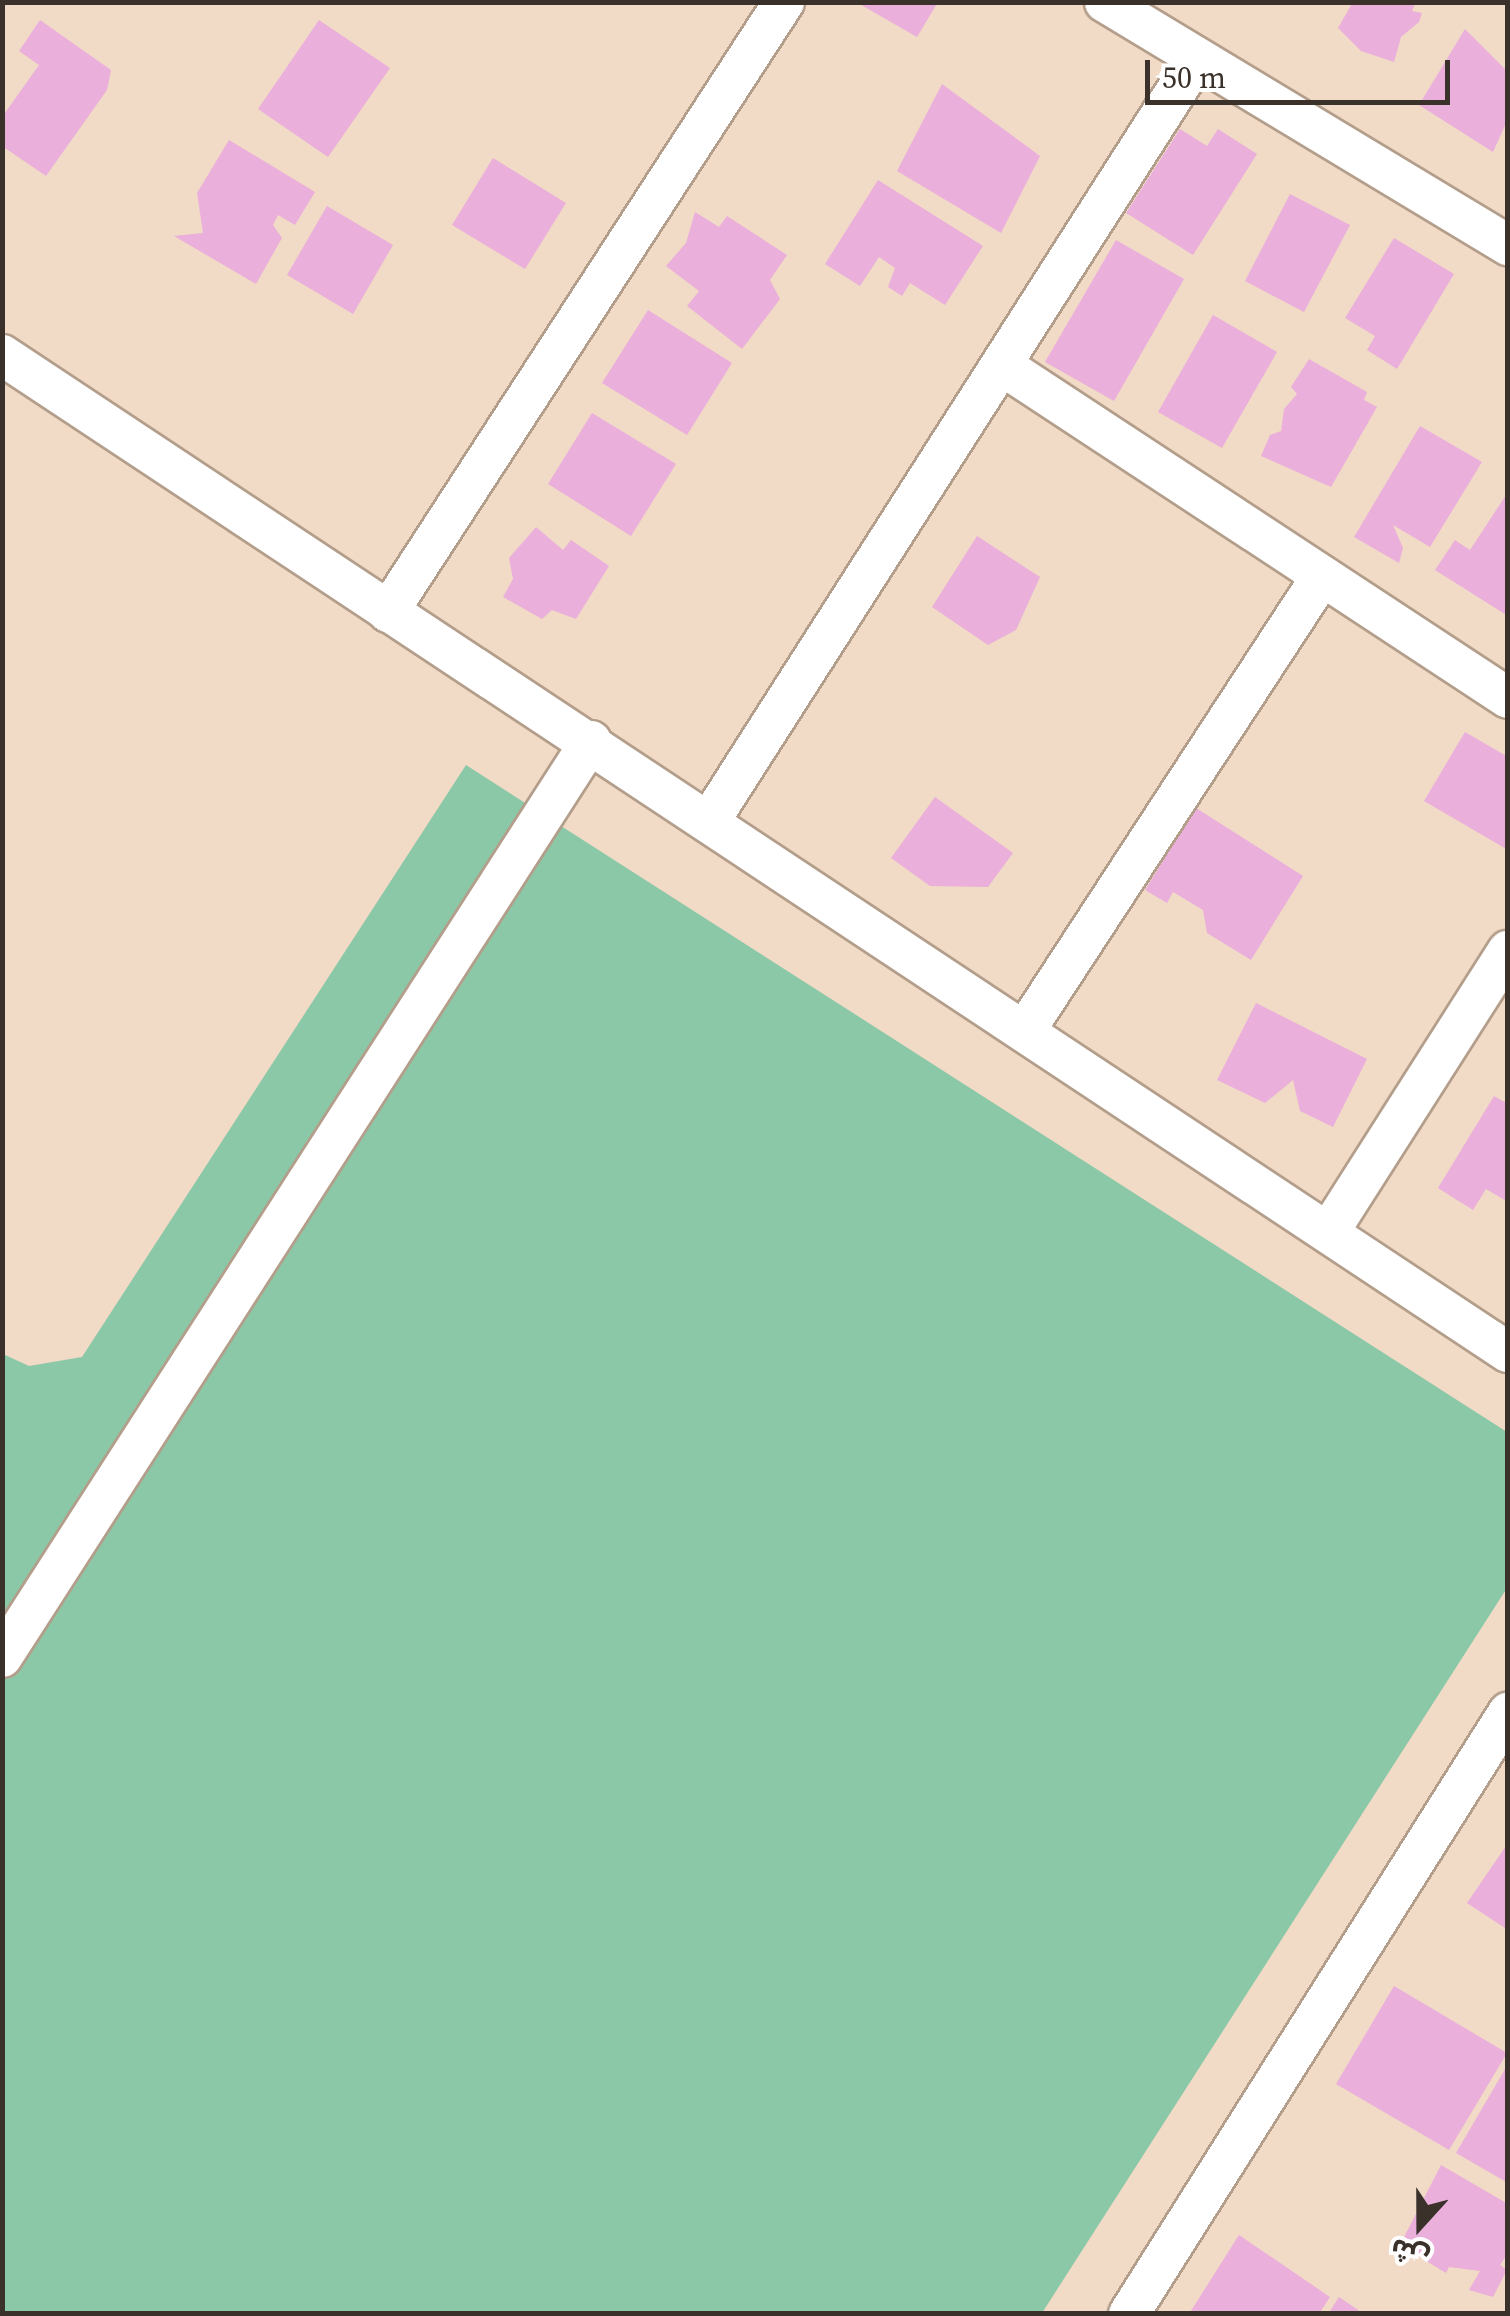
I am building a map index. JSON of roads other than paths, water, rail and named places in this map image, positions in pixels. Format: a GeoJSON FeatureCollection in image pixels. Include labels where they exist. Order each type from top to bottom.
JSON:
{"type":"FeatureCollection","features":[{"type":"Feature","properties":{"kind":"street"},"geometry":{"type":"LineString","coordinates":[[388,612],[784,2]]}},
{"type":"Feature","properties":{"kind":"street"},"geometry":{"type":"LineString","coordinates":[[1105,2],[1508,245]]}},
{"type":"Feature","properties":{"kind":"street"},"geometry":{"type":"LineString","coordinates":[[710,820],[1196,60]]}},
{"type":"Feature","properties":{"kind":"street"},"geometry":{"type":"LineString","coordinates":[[2,355],[1026,1028],[1508,1352]]}},
{"type":"Feature","properties":{"kind":"street"},"geometry":{"type":"LineString","coordinates":[[1002,366],[1508,698]]}},
{"type":"Feature","properties":{"kind":"street"},"geometry":{"type":"LineString","coordinates":[[1026,1028],[1322,576]]}},
{"type":"Feature","properties":{"kind":"street"},"geometry":{"type":"LineString","coordinates":[[2,1657],[591,742]]}},
{"type":"Feature","properties":{"kind":"street"},"geometry":{"type":"LineString","coordinates":[[1330,1230],[1508,952]]}},
{"type":"Feature","properties":{"kind":"street"},"geometry":{"type":"LineString","coordinates":[[1129,2314],[1508,1714]]}}]}
